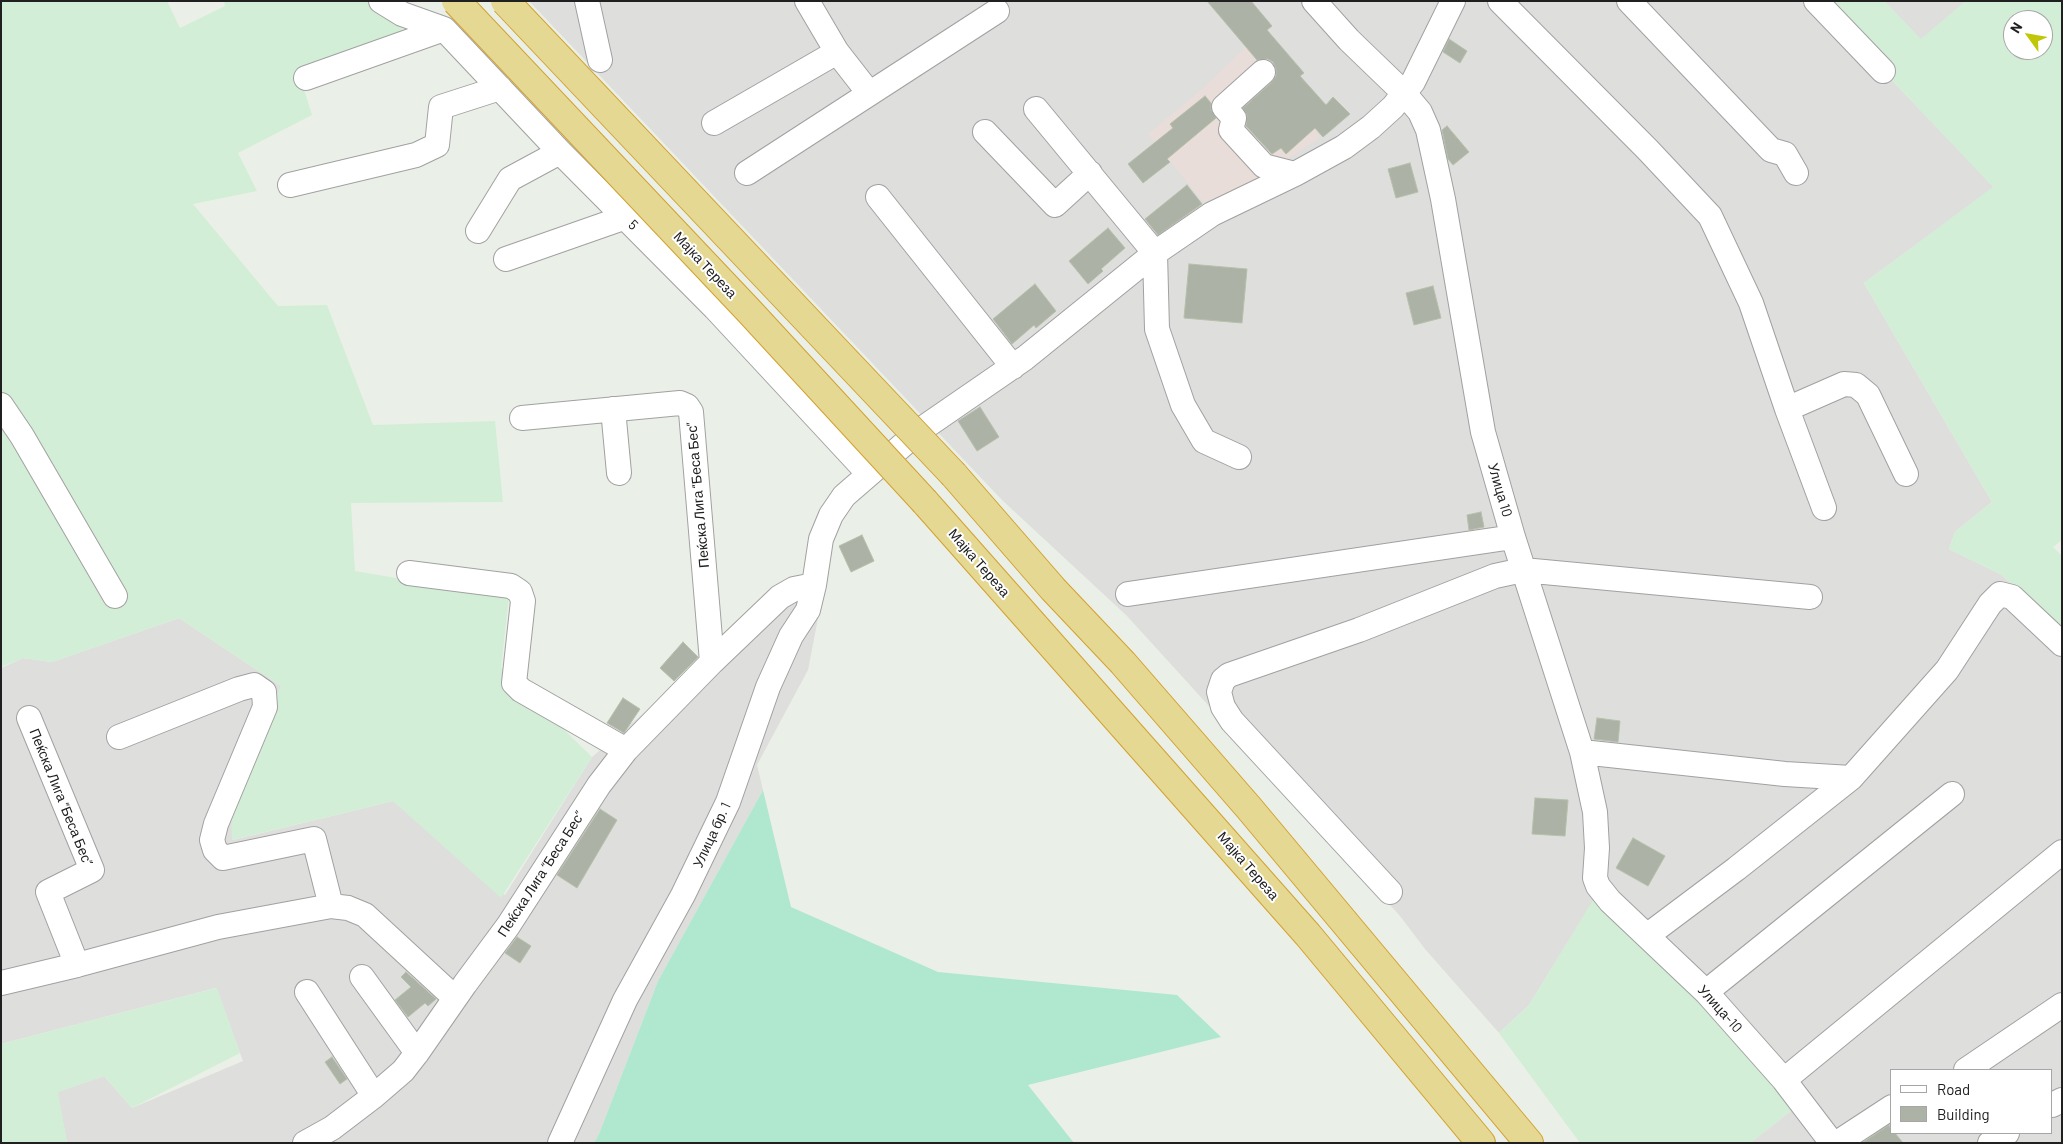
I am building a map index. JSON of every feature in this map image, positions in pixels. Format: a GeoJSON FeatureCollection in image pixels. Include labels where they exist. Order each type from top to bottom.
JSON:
{"type":"FeatureCollection","features":[{"type":"Feature","properties":{"kind":"highway","name":"Мајка Тереза"},"geometry":{"type":"LineString","coordinates":[[456,1],[750,312],[925,502],[1308,935],[1481,1143]]}},
{"type":"Feature","properties":{"kind":"highway"},"geometry":{"type":"LineString","coordinates":[[505,1],[954,475],[1053,589],[1123,663],[1249,808],[1529,1143]]}},
{"type":"Feature","properties":{"kind":"street","name":"5"},"geometry":{"type":"LineString","coordinates":[[381,1],[402,14],[444,29],[560,152],[715,308],[869,474]]}},
{"type":"Feature","properties":{"kind":"street"},"geometry":{"type":"LineString","coordinates":[[587,1],[600,60]]}},
{"type":"Feature","properties":{"kind":"street"},"geometry":{"type":"LineString","coordinates":[[807,1],[837,52],[869,93]]}},
{"type":"Feature","properties":{"kind":"street","name":"Улица 10"},"geometry":{"type":"LineString","coordinates":[[1314,1],[1349,40],[1404,93],[1420,112],[1428,130],[1443,200],[1483,432],[1523,570],[1582,752],[1595,812],[1597,848],[1595,878],[1598,886]]}},
{"type":"Feature","properties":{"kind":"street","name":"Улица бр. 1"},"geometry":{"type":"LineString","coordinates":[[560,1143],[625,1000],[683,895],[728,802],[768,687],[792,636],[808,610],[821,538],[831,515],[844,496],[919,431],[1013,367],[1155,253],[1212,214],[1295,174],[1344,147],[1358,137],[1386,113],[1404,93],[1422,66],[1453,1]]}},
{"type":"Feature","properties":{"kind":"street"},"geometry":{"type":"LineString","coordinates":[[1500,1],[1648,150],[1710,216],[1751,302],[1787,409],[1824,508]]}},
{"type":"Feature","properties":{"kind":"street"},"geometry":{"type":"LineString","coordinates":[[1628,1],[1771,150],[1785,154],[1796,173]]}},
{"type":"Feature","properties":{"kind":"street"},"geometry":{"type":"LineString","coordinates":[[1816,1],[1883,71]]}},
{"type":"Feature","properties":{"kind":"street"},"geometry":{"type":"LineString","coordinates":[[746,173],[996,11]]}},
{"type":"Feature","properties":{"kind":"street"},"geometry":{"type":"LineString","coordinates":[[306,78],[444,29]]}},
{"type":"Feature","properties":{"kind":"street"},"geometry":{"type":"LineString","coordinates":[[714,123],[837,52]]}},
{"type":"Feature","properties":{"kind":"street"},"geometry":{"type":"LineString","coordinates":[[1263,72],[1224,107],[1234,118],[1232,130],[1264,166],[1295,174]]}},
{"type":"Feature","properties":{"kind":"street"},"geometry":{"type":"LineString","coordinates":[[290,185],[416,155],[437,145],[441,107],[500,88]]}},
{"type":"Feature","properties":{"kind":"street"},"geometry":{"type":"LineString","coordinates":[[1036,109],[1155,253],[1157,329],[1183,405],[1204,441],[1239,457]]}},
{"type":"Feature","properties":{"kind":"street"},"geometry":{"type":"LineString","coordinates":[[985,132],[1055,205],[1090,173]]}},
{"type":"Feature","properties":{"kind":"street"},"geometry":{"type":"LineString","coordinates":[[478,231],[510,179],[560,152]]}},
{"type":"Feature","properties":{"kind":"street"},"geometry":{"type":"LineString","coordinates":[[878,197],[1013,367]]}},
{"type":"Feature","properties":{"kind":"street"},"geometry":{"type":"LineString","coordinates":[[506,259],[626,217]]}},
{"type":"Feature","properties":{"kind":"street"},"geometry":{"type":"LineString","coordinates":[[1787,409],[1844,384],[1856,384],[1868,395],[1906,474]]}},
{"type":"Feature","properties":{"kind":"street","name":"Пеќска Лига “Беса Бес”"},"geometry":{"type":"LineString","coordinates":[[522,418],[680,403],[687,406],[691,412],[712,662]]}},
{"type":"Feature","properties":{"kind":"street"},"geometry":{"type":"LineString","coordinates":[[1,405],[22,436],[115,596]]}},
{"type":"Feature","properties":{"kind":"street"},"geometry":{"type":"LineString","coordinates":[[613,409],[619,473]]}},
{"type":"Feature","properties":{"kind":"street"},"geometry":{"type":"LineString","coordinates":[[1128,594],[1513,537]]}},
{"type":"Feature","properties":{"kind":"street"},"geometry":{"type":"LineString","coordinates":[[1390,892],[1232,721],[1220,700],[1220,685],[1223,680],[1238,671],[1359,630],[1495,576],[1523,570],[1810,596]]}},
{"type":"Feature","properties":{"kind":"street"},"geometry":{"type":"LineString","coordinates":[[409,573],[511,586],[520,592],[523,601],[514,683],[521,690],[626,750]]}},
{"type":"Feature","properties":{"kind":"street","name":"Пеќска Лига “Беса Бес”"},"geometry":{"type":"LineString","coordinates":[[305,1143],[332,1128],[374,1096],[402,1071],[417,1054],[508,926],[599,784],[626,750],[712,662],[780,597],[794,589],[814,585]]}},
{"type":"Feature","properties":{"kind":"street"},"geometry":{"type":"LineString","coordinates":[[1648,935],[1736,869],[1851,778],[1947,670],[1990,604],[2000,594],[2012,597],[2062,644]]}},
{"type":"Feature","properties":{"kind":"street"},"geometry":{"type":"LineString","coordinates":[[119,737],[254,685],[264,692],[265,707],[216,824],[212,840],[215,850],[223,858],[314,839],[331,906]]}},
{"type":"Feature","properties":{"kind":"street","name":"Пеќска Лига “Беса Бес”"},"geometry":{"type":"LineString","coordinates":[[29,718],[92,870],[48,892],[77,965]]}},
{"type":"Feature","properties":{"kind":"street"},"geometry":{"type":"LineString","coordinates":[[1582,752],[1785,774],[1851,778]]}},
{"type":"Feature","properties":{"kind":"street"},"geometry":{"type":"LineString","coordinates":[[1706,992],[1952,794]]}},
{"type":"Feature","properties":{"kind":"street"},"geometry":{"type":"LineString","coordinates":[[1784,1080],[2062,852]]}},
{"type":"Feature","properties":{"kind":"street","name":"Улица-10"},"geometry":{"type":"LineString","coordinates":[[1598,886],[1610,901],[1706,992],[1784,1080],[1828,1141]]}},
{"type":"Feature","properties":{"kind":"street"},"geometry":{"type":"LineString","coordinates":[[1,983],[77,965],[218,926],[331,906],[348,908],[365,915],[455,998]]}},
{"type":"Feature","properties":{"kind":"street"},"geometry":{"type":"LineString","coordinates":[[362,977],[417,1054]]}},
{"type":"Feature","properties":{"kind":"street"},"geometry":{"type":"LineString","coordinates":[[307,992],[374,1096]]}},
{"type":"Feature","properties":{"kind":"street"},"geometry":{"type":"LineString","coordinates":[[1967,1069],[2062,1005]]}},
{"type":"Feature","properties":{"kind":"street"},"geometry":{"type":"LineString","coordinates":[[1828,1141],[1890,1108]]}},
{"type":"Feature","properties":{"kind":"street"},"geometry":{"type":"LineString","coordinates":[[1990,1143],[2005,1134]]}},
{"type":"Feature","properties":{"kind":"shaded area"},"geometry":{"type":"Polygon","coordinates":[[[529,1],[1816,1],[1994,187],[1864,283],[1992,502],[1955,532],[1949,549],[2002,575],[2062,634],[2062,1100],[2054,1104],[2062,1118],[2062,1143],[1750,1143],[1801,1103],[1595,898],[1529,1005],[1499,1033],[1425,949],[1400,916],[1127,616],[1002,500],[529,1]]]}},
{"type":"Feature","properties":{"kind":"shaded area"},"geometry":{"type":"Polygon","coordinates":[[[1884,1],[1966,1],[1921,40],[1884,1]]]}},
{"type":"Feature","properties":{"kind":"shaded area"},"geometry":{"type":"Polygon","coordinates":[[[1246,47],[1315,128],[1320,138],[1209,209],[1148,134],[1201,90],[1246,47]]]}},
{"type":"Feature","properties":{"kind":"shaded area"},"geometry":{"type":"Polygon","coordinates":[[[810,572],[823,593],[808,670],[757,765],[763,790],[658,981],[594,1143],[67,1143],[57,1092],[104,1076],[132,1108],[243,1061],[216,988],[1,1044],[1,668],[23,658],[52,662],[179,618],[281,686],[231,805],[233,840],[393,801],[505,895],[592,757],[810,572]]]}},
{"type":"Feature","properties":{"kind":"green space"},"geometry":{"type":"Polygon","coordinates":[[[1,1],[167,1],[180,28],[225,6],[224,1],[371,1],[409,35],[301,80],[312,115],[238,153],[257,191],[193,204],[278,306],[327,305],[373,425],[495,421],[503,502],[351,503],[355,571],[509,597],[501,668],[592,757],[501,898],[393,801],[232,840],[231,805],[281,686],[179,618],[52,662],[23,658],[1,667],[1,1]]]}},
{"type":"Feature","properties":{"kind":"green space"},"geometry":{"type":"Polygon","coordinates":[[[1817,1],[1884,1],[1921,39],[1966,1],[2062,1],[2062,540],[2053,547],[2062,556],[2062,634],[2002,575],[1949,549],[1955,532],[1992,502],[1864,283],[1993,187],[1817,1]]]}},
{"type":"Feature","properties":{"kind":"green space"},"geometry":{"type":"Polygon","coordinates":[[[763,790],[791,907],[938,972],[1177,995],[1221,1037],[1028,1085],[1074,1143],[594,1143],[658,981],[763,790]]]}},
{"type":"Feature","properties":{"kind":"green space"},"geometry":{"type":"Polygon","coordinates":[[[1595,897],[1801,1103],[1750,1143],[1580,1143],[1499,1033],[1529,1005],[1595,897]]]}},
{"type":"Feature","properties":{"kind":"green space"},"geometry":{"type":"Polygon","coordinates":[[[217,988],[240,1053],[132,1108],[104,1076],[58,1092],[67,1143],[1,1143],[1,1044],[217,988]]]}},
{"type":"Feature","properties":{"kind":"building"},"geometry":{"type":"Polygon","coordinates":[[[1207,1],[1251,1],[1272,26],[1267,30],[1304,73],[1300,76],[1326,105],[1333,97],[1350,114],[1323,137],[1315,128],[1286,154],[1281,148],[1272,154],[1246,126],[1247,115],[1243,108],[1272,82],[1276,76],[1276,69],[1273,62],[1268,59],[1257,60],[1207,1]]]}},
{"type":"Feature","properties":{"kind":"building"},"geometry":{"type":"Polygon","coordinates":[[[1449,39],[1467,51],[1460,63],[1443,52],[1449,39]]]}},
{"type":"Feature","properties":{"kind":"building"},"geometry":{"type":"Polygon","coordinates":[[[1205,96],[1211,103],[1211,110],[1216,118],[1167,159],[1170,162],[1143,183],[1128,164],[1173,128],[1170,124],[1205,96]]]}},
{"type":"Feature","properties":{"kind":"building"},"geometry":{"type":"Polygon","coordinates":[[[1447,126],[1469,152],[1453,165],[1448,159],[1442,130],[1447,126]]]}},
{"type":"Feature","properties":{"kind":"building"},"geometry":{"type":"Polygon","coordinates":[[[1410,163],[1418,192],[1396,198],[1388,169],[1410,163]]]}},
{"type":"Feature","properties":{"kind":"building"},"geometry":{"type":"Polygon","coordinates":[[[1187,185],[1202,204],[1158,235],[1145,219],[1187,185]]]}},
{"type":"Feature","properties":{"kind":"building"},"geometry":{"type":"Polygon","coordinates":[[[1108,228],[1125,248],[1101,269],[1103,271],[1088,284],[1069,261],[1108,228]]]}},
{"type":"Feature","properties":{"kind":"building"},"geometry":{"type":"Polygon","coordinates":[[[1189,264],[1247,269],[1242,323],[1184,318],[1189,264]]]}},
{"type":"Feature","properties":{"kind":"building"},"geometry":{"type":"Polygon","coordinates":[[[1035,284],[1056,311],[1036,328],[1034,325],[1012,344],[993,319],[1035,284]]]}},
{"type":"Feature","properties":{"kind":"building"},"geometry":{"type":"Polygon","coordinates":[[[1433,286],[1441,318],[1414,325],[1406,293],[1433,286]]]}},
{"type":"Feature","properties":{"kind":"building"},"geometry":{"type":"Polygon","coordinates":[[[980,407],[999,437],[977,451],[958,421],[980,407]]]}},
{"type":"Feature","properties":{"kind":"building"},"geometry":{"type":"Polygon","coordinates":[[[1481,512],[1484,527],[1469,530],[1467,515],[1481,512]]]}},
{"type":"Feature","properties":{"kind":"building"},"geometry":{"type":"Polygon","coordinates":[[[862,535],[874,561],[851,572],[839,546],[862,535]]]}},
{"type":"Feature","properties":{"kind":"building"},"geometry":{"type":"Polygon","coordinates":[[[683,642],[698,657],[674,681],[660,668],[683,642]]]}},
{"type":"Feature","properties":{"kind":"building"},"geometry":{"type":"Polygon","coordinates":[[[623,698],[640,709],[624,733],[607,723],[623,698]]]}},
{"type":"Feature","properties":{"kind":"building"},"geometry":{"type":"Polygon","coordinates":[[[1597,718],[1620,721],[1618,742],[1594,739],[1597,718]]]}},
{"type":"Feature","properties":{"kind":"building"},"geometry":{"type":"Polygon","coordinates":[[[1535,798],[1568,800],[1565,836],[1532,834],[1535,798]]]}},
{"type":"Feature","properties":{"kind":"building"},"geometry":{"type":"Polygon","coordinates":[[[600,809],[617,820],[577,888],[557,875],[600,809]]]}},
{"type":"Feature","properties":{"kind":"building"},"geometry":{"type":"Polygon","coordinates":[[[1633,838],[1665,856],[1648,886],[1616,868],[1633,838]]]}},
{"type":"Feature","properties":{"kind":"building"},"geometry":{"type":"Polygon","coordinates":[[[517,937],[531,946],[520,963],[505,953],[517,937]]]}},
{"type":"Feature","properties":{"kind":"building"},"geometry":{"type":"Polygon","coordinates":[[[406,972],[436,999],[428,1006],[425,1003],[408,1017],[395,1000],[411,987],[401,977],[406,972]]]}},
{"type":"Feature","properties":{"kind":"building"},"geometry":{"type":"Polygon","coordinates":[[[332,1057],[347,1079],[340,1084],[325,1062],[332,1057]]]}},
{"type":"Feature","properties":{"kind":"building"},"geometry":{"type":"Polygon","coordinates":[[[1889,1125],[1890,1134],[1896,1134],[1903,1143],[1862,1143],[1889,1125]]]}}]}
